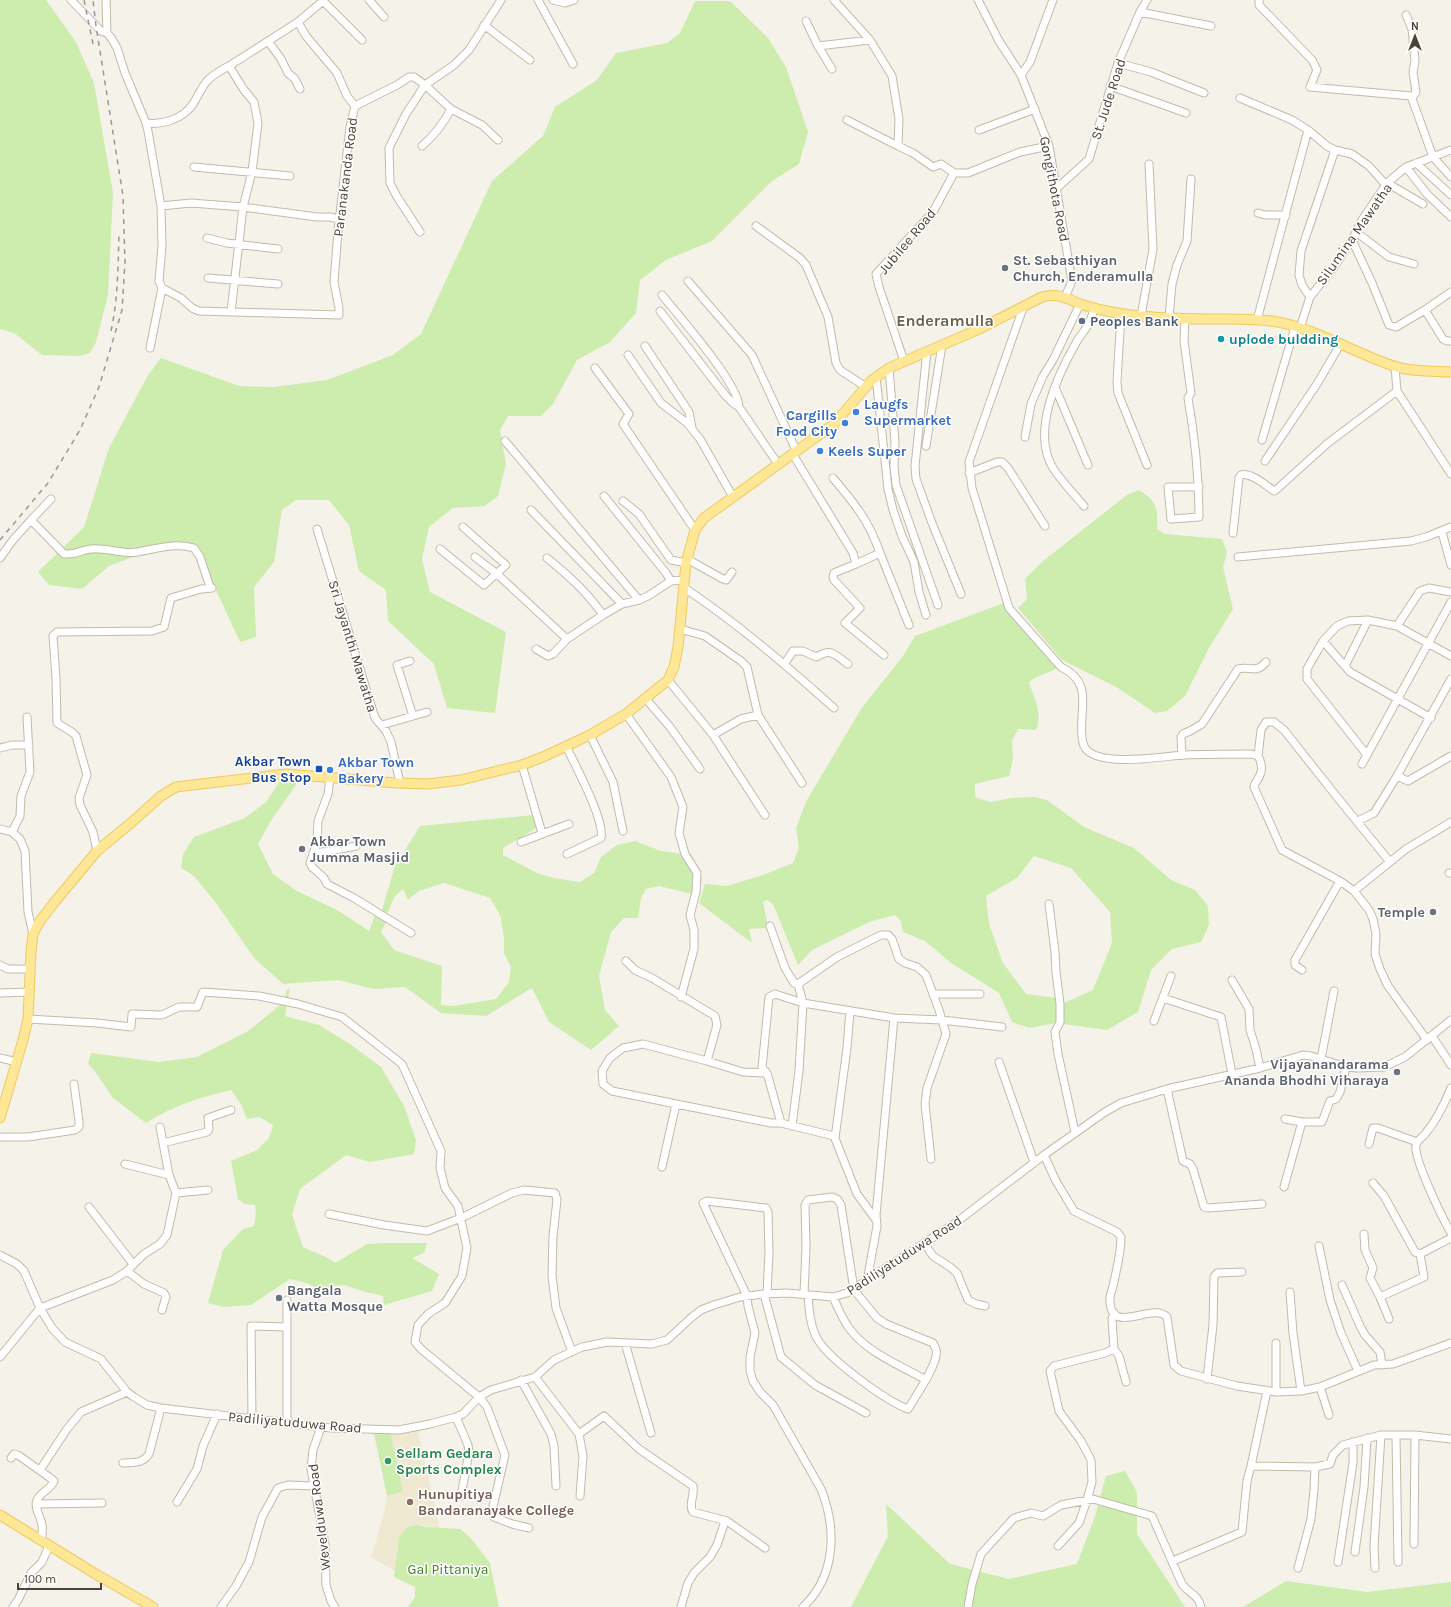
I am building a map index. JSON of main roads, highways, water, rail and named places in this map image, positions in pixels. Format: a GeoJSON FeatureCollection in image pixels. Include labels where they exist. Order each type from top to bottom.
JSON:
{"type":"FeatureCollection","features":[{"type":"Feature","properties":{"kind":"main road"},"geometry":{"type":"LineString","coordinates":[[0,1118],[2,1105],[17,1062],[28,1019],[33,934],[40,920],[97,851],[161,796],[176,786],[286,774],[428,784],[461,780],[543,757],[626,714],[668,680],[674,667],[680,629],[686,561],[695,530],[704,518],[834,424],[876,377],[904,360],[942,345],[1023,308],[1042,297],[1051,295],[1065,297],[1080,304],[1121,314],[1169,318],[1257,320],[1278,322],[1298,327],[1341,343],[1395,367],[1451,372]]}},
{"type":"Feature","properties":{"kind":"main road"},"geometry":{"type":"LineString","coordinates":[[0,1515],[153,1607]]}},
{"type":"Feature","properties":{"kind":"railway"},"geometry":{"type":"LineString","coordinates":[[84,0],[93,44]]}},
{"type":"Feature","properties":{"kind":"railway"},"geometry":{"type":"LineString","coordinates":[[0,540],[48,483],[80,430],[99,387],[122,310],[125,262],[123,196],[93,0]]}},
{"type":"Feature","properties":{"kind":"railway"},"geometry":{"type":"LineString","coordinates":[[111,331],[118,271],[119,234]]}},
{"type":"Feature","properties":{"kind":"place","name":"St. Sebasthiyan Church, Enderamulla"},"geometry":{"type":"Point","coordinates":[1005,268]}},
{"type":"Feature","properties":{"kind":"place","name":"Peoples Bank"},"geometry":{"type":"Point","coordinates":[1082,321]}},
{"type":"Feature","properties":{"kind":"place","name":"uplode buldding"},"geometry":{"type":"Point","coordinates":[1221,339]}},
{"type":"Feature","properties":{"kind":"place","name":"Laugfs Supermarket"},"geometry":{"type":"Point","coordinates":[856,412]}},
{"type":"Feature","properties":{"kind":"place","name":"Cargills Food City"},"geometry":{"type":"Point","coordinates":[845,423]}},
{"type":"Feature","properties":{"kind":"place","name":"Keels Super"},"geometry":{"type":"Point","coordinates":[820,451]}},
{"type":"Feature","properties":{"kind":"place","name":"Akbar Town Bus Stop"},"geometry":{"type":"Point","coordinates":[319,769]}},
{"type":"Feature","properties":{"kind":"place","name":"Akbar Town Bakery"},"geometry":{"type":"Point","coordinates":[330,770]}},
{"type":"Feature","properties":{"kind":"place","name":"Akbar Town Jumma Masjid"},"geometry":{"type":"Point","coordinates":[302,849]}},
{"type":"Feature","properties":{"kind":"place","name":"Temple"},"geometry":{"type":"Point","coordinates":[1433,912]}},
{"type":"Feature","properties":{"kind":"place","name":"Vijayanandarama Ananda Bhodhi Viharaya"},"geometry":{"type":"Point","coordinates":[1397,1072]}},
{"type":"Feature","properties":{"kind":"place","name":"Bangala Watta Mosque"},"geometry":{"type":"Point","coordinates":[279,1298]}},
{"type":"Feature","properties":{"kind":"place","name":"Sellam Gedara Sports Complex"},"geometry":{"type":"Point","coordinates":[388,1461]}},
{"type":"Feature","properties":{"kind":"place","name":"Hunupitiya Bandaranayake College"},"geometry":{"type":"Point","coordinates":[410,1502]}},
{"type":"Feature","properties":{"kind":"district","name":"Enderamulla"},"geometry":{"type":"Point","coordinates":[945,320]}},
{"type":"Feature","properties":{"kind":"park label","name":"Gal Pittaniya"},"geometry":{"type":"Point","coordinates":[448,1569]}}]}
